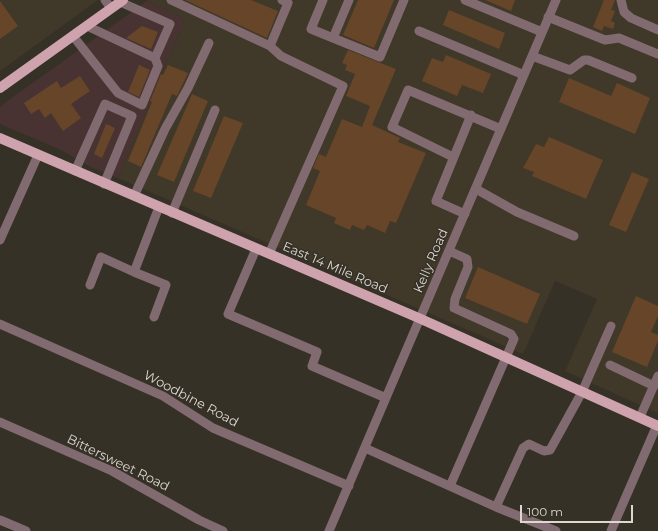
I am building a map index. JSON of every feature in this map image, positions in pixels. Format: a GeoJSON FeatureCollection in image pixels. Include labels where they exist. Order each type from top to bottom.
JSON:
{"type":"FeatureCollection","features":[{"type":"Feature","properties":{"kind":"main road"},"geometry":{"type":"LineString","coordinates":[[0,88],[87,26],[108,4],[121,1]]}},
{"type":"Feature","properties":{"kind":"main road","name":"East 14 Mile Road"},"geometry":{"type":"LineString","coordinates":[[0,138],[421,319],[505,358],[658,425]]}},
{"type":"Feature","properties":{"kind":"street"},"geometry":{"type":"LineString","coordinates":[[171,0],[270,46],[281,56],[344,86],[269,254]]}},
{"type":"Feature","properties":{"kind":"street"},"geometry":{"type":"LineString","coordinates":[[270,46],[288,3],[282,0]]}},
{"type":"Feature","properties":{"kind":"street"},"geometry":{"type":"LineString","coordinates":[[322,0],[311,28],[380,57],[404,0]]}},
{"type":"Feature","properties":{"kind":"street"},"geometry":{"type":"LineString","coordinates":[[333,38],[349,0]]}},
{"type":"Feature","properties":{"kind":"street"},"geometry":{"type":"LineString","coordinates":[[464,0],[542,32]]}},
{"type":"Feature","properties":{"kind":"street","name":"Kelly Road"},"geometry":{"type":"LineString","coordinates":[[329,531],[421,319],[556,0]]}},
{"type":"Feature","properties":{"kind":"street"},"geometry":{"type":"LineString","coordinates":[[621,0],[624,12],[631,18],[658,30]]}},
{"type":"Feature","properties":{"kind":"street"},"geometry":{"type":"LineString","coordinates":[[121,1],[170,24],[155,58]]}},
{"type":"Feature","properties":{"kind":"street"},"geometry":{"type":"LineString","coordinates":[[548,17],[605,40],[619,38],[658,54]]}},
{"type":"Feature","properties":{"kind":"street"},"geometry":{"type":"LineString","coordinates":[[73,36],[118,93],[142,104],[158,66],[155,58],[87,26]]}},
{"type":"Feature","properties":{"kind":"street"},"geometry":{"type":"LineString","coordinates":[[419,31],[524,75]]}},
{"type":"Feature","properties":{"kind":"street"},"geometry":{"type":"LineString","coordinates":[[134,196],[165,129],[188,88],[209,44]]}},
{"type":"Feature","properties":{"kind":"street"},"geometry":{"type":"LineString","coordinates":[[532,56],[570,70],[584,60],[588,60],[632,78]]}},
{"type":"Feature","properties":{"kind":"street"},"geometry":{"type":"LineString","coordinates":[[453,157],[392,127],[408,90],[501,128]]}},
{"type":"Feature","properties":{"kind":"street"},"geometry":{"type":"LineString","coordinates":[[75,171],[105,104],[132,116],[104,184]]}},
{"type":"Feature","properties":{"kind":"street"},"geometry":{"type":"LineString","coordinates":[[172,213],[215,110]]}},
{"type":"Feature","properties":{"kind":"street"},"geometry":{"type":"LineString","coordinates":[[465,214],[436,201],[471,115]]}},
{"type":"Feature","properties":{"kind":"street"},"geometry":{"type":"LineString","coordinates":[[0,240],[38,155]]}},
{"type":"Feature","properties":{"kind":"street"},"geometry":{"type":"LineString","coordinates":[[476,189],[518,212],[574,236]]}},
{"type":"Feature","properties":{"kind":"street"},"geometry":{"type":"LineString","coordinates":[[134,272],[159,207]]}},
{"type":"Feature","properties":{"kind":"street"},"geometry":{"type":"LineString","coordinates":[[256,248],[228,314],[317,352],[312,366],[386,398]]}},
{"type":"Feature","properties":{"kind":"street"},"geometry":{"type":"LineString","coordinates":[[449,251],[467,259],[468,267],[455,299],[454,308],[512,334],[514,338],[450,486]]}},
{"type":"Feature","properties":{"kind":"street"},"geometry":{"type":"LineString","coordinates":[[90,285],[101,257],[166,285],[154,317]]}},
{"type":"Feature","properties":{"kind":"street","name":"Woodbine Road"},"geometry":{"type":"LineString","coordinates":[[0,324],[163,396],[213,428],[349,486]]}},
{"type":"Feature","properties":{"kind":"street"},"geometry":{"type":"LineString","coordinates":[[496,506],[521,450],[529,444],[544,451],[550,450],[582,392],[611,326]]}},
{"type":"Feature","properties":{"kind":"street"},"geometry":{"type":"LineString","coordinates":[[610,365],[654,386]]}},
{"type":"Feature","properties":{"kind":"street"},"geometry":{"type":"LineString","coordinates":[[640,418],[658,376]]}},
{"type":"Feature","properties":{"kind":"street","name":"Bittersweet Road"},"geometry":{"type":"LineString","coordinates":[[0,422],[112,471],[199,520],[223,531]]}},
{"type":"Feature","properties":{"kind":"street"},"geometry":{"type":"LineString","coordinates":[[611,531],[658,425]]}},
{"type":"Feature","properties":{"kind":"street"},"geometry":{"type":"LineString","coordinates":[[365,448],[556,531]]}},
{"type":"Feature","properties":{"kind":"street"},"geometry":{"type":"LineString","coordinates":[[0,520],[24,530]]}},
{"type":"Feature","properties":{"kind":"shaded area"},"geometry":{"type":"Polygon","coordinates":[[[0,0],[98,0],[0,71],[0,0]]]}},
{"type":"Feature","properties":{"kind":"shaded area"},"geometry":{"type":"Polygon","coordinates":[[[658,0],[658,413],[565,371],[597,299],[555,281],[523,354],[118,178],[185,19],[147,1],[658,0]]]}},
{"type":"Feature","properties":{"kind":"shaded area"},"geometry":{"type":"Polygon","coordinates":[[[147,1],[185,19],[118,178],[91,167],[59,149],[0,124],[0,108],[2,105],[147,1]]]}},
{"type":"Feature","properties":{"kind":"building"},"geometry":{"type":"Polygon","coordinates":[[[185,0],[251,0],[278,11],[267,38],[185,0]]]}},
{"type":"Feature","properties":{"kind":"building"},"geometry":{"type":"Polygon","coordinates":[[[358,0],[394,0],[374,48],[343,35],[358,0]]]}},
{"type":"Feature","properties":{"kind":"building"},"geometry":{"type":"Polygon","coordinates":[[[485,0],[515,0],[511,11],[485,0]]]}},
{"type":"Feature","properties":{"kind":"building"},"geometry":{"type":"Polygon","coordinates":[[[604,0],[615,0],[611,10],[615,11],[611,21],[615,23],[613,29],[604,26],[602,31],[593,27],[604,0]]]}},
{"type":"Feature","properties":{"kind":"building"},"geometry":{"type":"Polygon","coordinates":[[[0,1],[18,26],[0,39],[0,1]]]}},
{"type":"Feature","properties":{"kind":"building"},"geometry":{"type":"Polygon","coordinates":[[[449,10],[505,33],[499,49],[443,25],[449,10]]]}},
{"type":"Feature","properties":{"kind":"building"},"geometry":{"type":"Polygon","coordinates":[[[142,26],[158,32],[151,49],[126,38],[142,26]]]}},
{"type":"Feature","properties":{"kind":"building"},"geometry":{"type":"Polygon","coordinates":[[[348,50],[396,69],[372,125],[400,138],[398,142],[426,153],[396,223],[390,221],[385,233],[367,225],[364,230],[352,225],[350,230],[334,223],[336,218],[306,205],[320,171],[313,168],[319,154],[326,157],[342,119],[362,127],[370,106],[346,96],[355,74],[345,70],[347,65],[342,63],[348,50]]]}},
{"type":"Feature","properties":{"kind":"building"},"geometry":{"type":"Polygon","coordinates":[[[446,55],[491,74],[483,93],[462,85],[457,96],[422,81],[432,58],[443,62],[446,55]]]}},
{"type":"Feature","properties":{"kind":"building"},"geometry":{"type":"Polygon","coordinates":[[[139,65],[150,70],[139,97],[128,92],[139,65]]]}},
{"type":"Feature","properties":{"kind":"building"},"geometry":{"type":"Polygon","coordinates":[[[168,65],[188,73],[177,96],[172,94],[141,167],[128,161],[152,102],[150,101],[161,74],[163,75],[168,65]]]}},
{"type":"Feature","properties":{"kind":"building"},"geometry":{"type":"Polygon","coordinates":[[[80,76],[90,91],[71,104],[81,118],[63,131],[51,113],[45,118],[39,109],[31,114],[24,103],[57,81],[61,88],[80,76]]]}},
{"type":"Feature","properties":{"kind":"building"},"geometry":{"type":"Polygon","coordinates":[[[569,78],[611,96],[617,83],[650,98],[635,134],[559,102],[569,78]]]}},
{"type":"Feature","properties":{"kind":"building"},"geometry":{"type":"Polygon","coordinates":[[[192,94],[208,101],[174,182],[157,175],[192,94]]]}},
{"type":"Feature","properties":{"kind":"building"},"geometry":{"type":"Polygon","coordinates":[[[224,116],[243,123],[211,198],[193,191],[224,116]]]}},
{"type":"Feature","properties":{"kind":"building"},"geometry":{"type":"Polygon","coordinates":[[[106,124],[115,128],[102,158],[94,154],[106,124]]]}},
{"type":"Feature","properties":{"kind":"building"},"geometry":{"type":"Polygon","coordinates":[[[549,137],[603,160],[586,199],[532,176],[534,172],[523,168],[536,144],[544,147],[549,137]]]}},
{"type":"Feature","properties":{"kind":"building"},"geometry":{"type":"Polygon","coordinates":[[[632,172],[649,179],[626,232],[609,225],[632,172]]]}},
{"type":"Feature","properties":{"kind":"building"},"geometry":{"type":"Polygon","coordinates":[[[478,267],[540,294],[527,324],[465,298],[478,267]]]}},
{"type":"Feature","properties":{"kind":"building"},"geometry":{"type":"Polygon","coordinates":[[[636,296],[658,306],[658,316],[651,332],[658,335],[658,341],[647,367],[612,352],[636,296]]]}}]}
